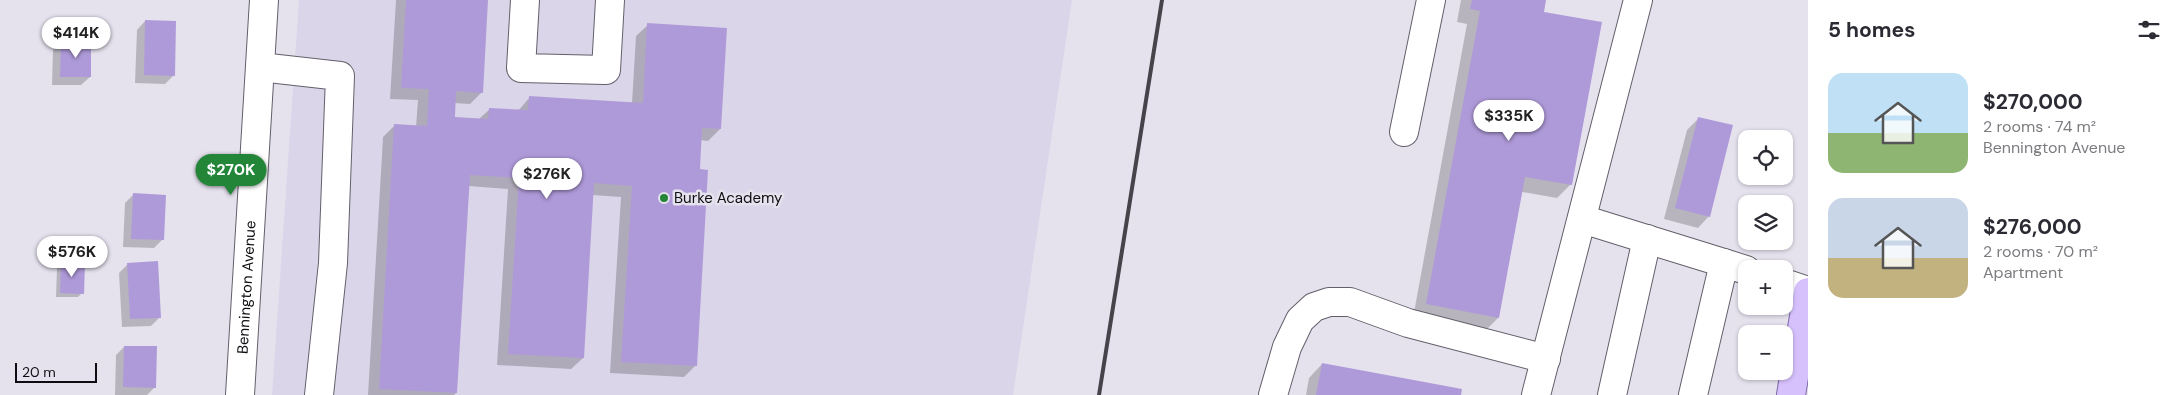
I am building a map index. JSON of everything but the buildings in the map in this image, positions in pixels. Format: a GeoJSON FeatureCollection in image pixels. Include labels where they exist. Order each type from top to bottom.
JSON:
{"type":"FeatureCollection","features":[{"type":"Feature","properties":{"kind":"main road"},"geometry":{"type":"LineString","coordinates":[[1791,395],[1808,292]]}},
{"type":"Feature","properties":{"kind":"street","name":"Bennington Avenue"},"geometry":{"type":"LineString","coordinates":[[240,395],[264,0]]}},
{"type":"Feature","properties":{"kind":"street"},"geometry":{"type":"LineString","coordinates":[[526,0],[520,68],[606,70],[610,0]]}},
{"type":"Feature","properties":{"kind":"street"},"geometry":{"type":"LineString","coordinates":[[1404,132],[1431,0]]}},
{"type":"Feature","properties":{"kind":"street"},"geometry":{"type":"LineString","coordinates":[[1536,395],[1638,0]]}},
{"type":"Feature","properties":{"kind":"street"},"geometry":{"type":"LineString","coordinates":[[260,67],[340,76],[333,263],[319,395]]}},
{"type":"Feature","properties":{"kind":"street"},"geometry":{"type":"LineString","coordinates":[[1582,219],[1735,267],[1693,395]]}},
{"type":"Feature","properties":{"kind":"street"},"geometry":{"type":"LineString","coordinates":[[1612,395],[1647,239]]}},
{"type":"Feature","properties":{"kind":"street"},"geometry":{"type":"LineString","coordinates":[[1793,286],[1808,292]]}},
{"type":"Feature","properties":{"kind":"street"},"geometry":{"type":"LineString","coordinates":[[1273,395],[1287,347],[1300,320],[1314,307],[1329,302],[1350,302],[1408,323],[1546,359]]}},
{"type":"Feature","properties":{"kind":"shaded area","name":"Burke Academy"},"geometry":{"type":"Polygon","coordinates":[[[299,0],[1072,0],[1013,395],[272,395],[299,0]]]}},
{"type":"Feature","properties":{"kind":"railway"},"geometry":{"type":"LineString","coordinates":[[1099,395],[1162,0]]}},
{"type":"Feature","properties":{"kind":"place","name":"Burke Academy"},"geometry":{"type":"Point","coordinates":[664,198]}}]}
